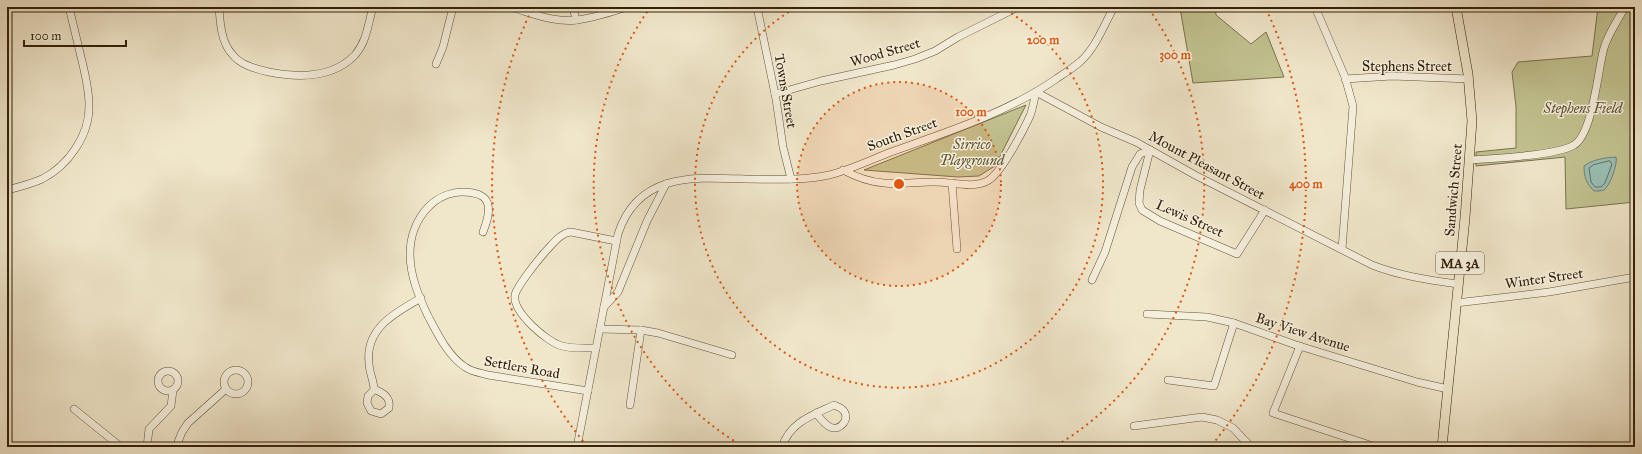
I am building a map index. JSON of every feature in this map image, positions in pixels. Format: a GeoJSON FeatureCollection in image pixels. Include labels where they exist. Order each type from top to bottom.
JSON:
{"type":"FeatureCollection","features":[{"type":"Feature","properties":{"kind":"main road","name":"Sandwich Street"},"geometry":{"type":"LineString","coordinates":[[1442,447],[1458,284],[1472,114],[1469,80],[1456,7]]}},
{"type":"Feature","properties":{"kind":"street"},"geometry":{"type":"LineString","coordinates":[[7,190],[42,179],[54,171],[73,153],[84,130],[90,107],[89,90],[69,7]]}},
{"type":"Feature","properties":{"kind":"street"},"geometry":{"type":"LineString","coordinates":[[219,7],[222,32],[225,42],[229,51],[236,58],[250,66],[264,71],[282,75],[300,76],[319,74],[333,70],[348,61],[362,46],[367,35],[374,7]]}},
{"type":"Feature","properties":{"kind":"street"},"geometry":{"type":"LineString","coordinates":[[436,64],[443,47],[453,7]]}},
{"type":"Feature","properties":{"kind":"street"},"geometry":{"type":"LineString","coordinates":[[510,7],[545,17],[562,20],[576,20],[627,7]]}},
{"type":"Feature","properties":{"kind":"street"},"geometry":{"type":"LineString","coordinates":[[573,7],[576,20]]}},
{"type":"Feature","properties":{"kind":"street","name":"Towns Street"},"geometry":{"type":"LineString","coordinates":[[757,7],[775,94],[783,147],[791,179]]}},
{"type":"Feature","properties":{"kind":"street","name":"Wood Street"},"geometry":{"type":"LineString","coordinates":[[775,94],[821,81],[915,59],[934,51],[958,37],[1018,7]]}},
{"type":"Feature","properties":{"kind":"street","name":"South Street"},"geometry":{"type":"LineString","coordinates":[[577,447],[616,241],[621,226],[631,209],[649,192],[666,184],[686,178],[791,179],[830,175],[984,117],[1036,92],[1082,60],[1094,43],[1114,7]]}},
{"type":"Feature","properties":{"kind":"street"},"geometry":{"type":"LineString","coordinates":[[1315,7],[1345,79],[1353,106],[1342,249]]}},
{"type":"Feature","properties":{"kind":"street"},"geometry":{"type":"LineString","coordinates":[[1469,160],[1556,151],[1578,143],[1583,136],[1595,98],[1604,47],[1625,7]]}},
{"type":"Feature","properties":{"kind":"street","name":"Stephens Street"},"geometry":{"type":"LineString","coordinates":[[1345,79],[1392,76],[1469,80]]}},
{"type":"Feature","properties":{"kind":"street"},"geometry":{"type":"LineString","coordinates":[[843,170],[861,179],[884,184],[935,182],[976,184],[989,180],[1017,142],[1030,114],[1036,92]]}},
{"type":"Feature","properties":{"kind":"street","name":"Mount Pleasant Street"},"geometry":{"type":"LineString","coordinates":[[1036,92],[1101,127],[1150,150],[1389,272],[1416,278],[1458,284]]}},
{"type":"Feature","properties":{"kind":"street"},"geometry":{"type":"LineString","coordinates":[[1092,280],[1105,252],[1132,166],[1140,154],[1150,150]]}},
{"type":"Feature","properties":{"kind":"street","name":"Lewis Street"},"geometry":{"type":"LineString","coordinates":[[1150,150],[1140,190],[1139,203],[1140,208],[1144,212],[1160,221],[1237,254],[1265,210]]}},
{"type":"Feature","properties":{"kind":"street"},"geometry":{"type":"LineString","coordinates":[[952,183],[957,248]]}},
{"type":"Feature","properties":{"kind":"street"},"geometry":{"type":"LineString","coordinates":[[603,308],[618,292],[647,221],[666,184]]}},
{"type":"Feature","properties":{"kind":"street","name":"Settlers Road"},"geometry":{"type":"LineString","coordinates":[[483,232],[489,214],[489,206],[484,197],[479,194],[461,192],[450,193],[442,196],[428,207],[421,217],[415,232],[410,252],[413,276],[421,298],[443,342],[455,358],[466,367],[488,375],[588,391]]}},
{"type":"Feature","properties":{"kind":"street"},"geometry":{"type":"LineString","coordinates":[[596,348],[567,346],[554,342],[526,319],[519,311],[516,303],[515,292],[539,259],[564,233],[570,232],[616,241]]}},
{"type":"Feature","properties":{"kind":"street","name":"Winter Street"},"geometry":{"type":"LineString","coordinates":[[1456,302],[1548,292],[1635,277]]}},
{"type":"Feature","properties":{"kind":"street"},"geometry":{"type":"LineString","coordinates":[[374,389],[374,382],[369,365],[369,350],[372,339],[377,330],[390,317],[421,298]]}},
{"type":"Feature","properties":{"kind":"street","name":"Bay View Avenue"},"geometry":{"type":"LineString","coordinates":[[1147,314],[1207,316],[1234,323],[1300,346],[1417,382],[1448,389]]}},
{"type":"Feature","properties":{"kind":"street"},"geometry":{"type":"LineString","coordinates":[[1168,380],[1214,386],[1234,323]]}},
{"type":"Feature","properties":{"kind":"street"},"geometry":{"type":"LineString","coordinates":[[600,329],[658,332],[732,355]]}},
{"type":"Feature","properties":{"kind":"street"},"geometry":{"type":"LineString","coordinates":[[630,405],[641,330]]}},
{"type":"Feature","properties":{"kind":"street"},"geometry":{"type":"LineString","coordinates":[[1300,346],[1273,413],[1376,447]]}},
{"type":"Feature","properties":{"kind":"street"},"geometry":{"type":"LineString","coordinates":[[176,447],[182,432],[188,423],[226,389]]}},
{"type":"Feature","properties":{"kind":"street"},"geometry":{"type":"LineString","coordinates":[[147,447],[149,429],[171,406],[173,390]]}},
{"type":"Feature","properties":{"kind":"street"},"geometry":{"type":"LineString","coordinates":[[74,409],[121,447]]}},
{"type":"Feature","properties":{"kind":"street"},"geometry":{"type":"LineString","coordinates":[[782,447],[789,432],[809,415],[816,413]]}},
{"type":"Feature","properties":{"kind":"street"},"geometry":{"type":"LineString","coordinates":[[1134,426],[1202,417],[1217,420],[1233,428],[1251,447]]}},
{"type":"Feature","properties":{"kind":"green space"},"geometry":{"type":"Polygon","coordinates":[[[1215,7],[1216,15],[1251,44],[1266,32],[1284,77],[1193,83],[1180,8],[1215,7]]]}},
{"type":"Feature","properties":{"kind":"green space","name":"Stephens Field"},"geometry":{"type":"Polygon","coordinates":[[[1598,7],[1635,7],[1635,202],[1566,209],[1565,157],[1476,166],[1476,152],[1516,148],[1516,107],[1512,72],[1518,62],[1592,56],[1598,7]]]}},
{"type":"Feature","properties":{"kind":"green space","name":"Sirrico Playground"},"geometry":{"type":"Polygon","coordinates":[[[1026,105],[995,166],[979,176],[958,177],[864,170],[1026,105]]]}},
{"type":"Feature","properties":{"kind":"water"},"geometry":{"type":"Polygon","coordinates":[[[1616,157],[1615,169],[1606,188],[1604,190],[1594,191],[1586,180],[1584,166],[1595,160],[1616,157]]]}}]}
